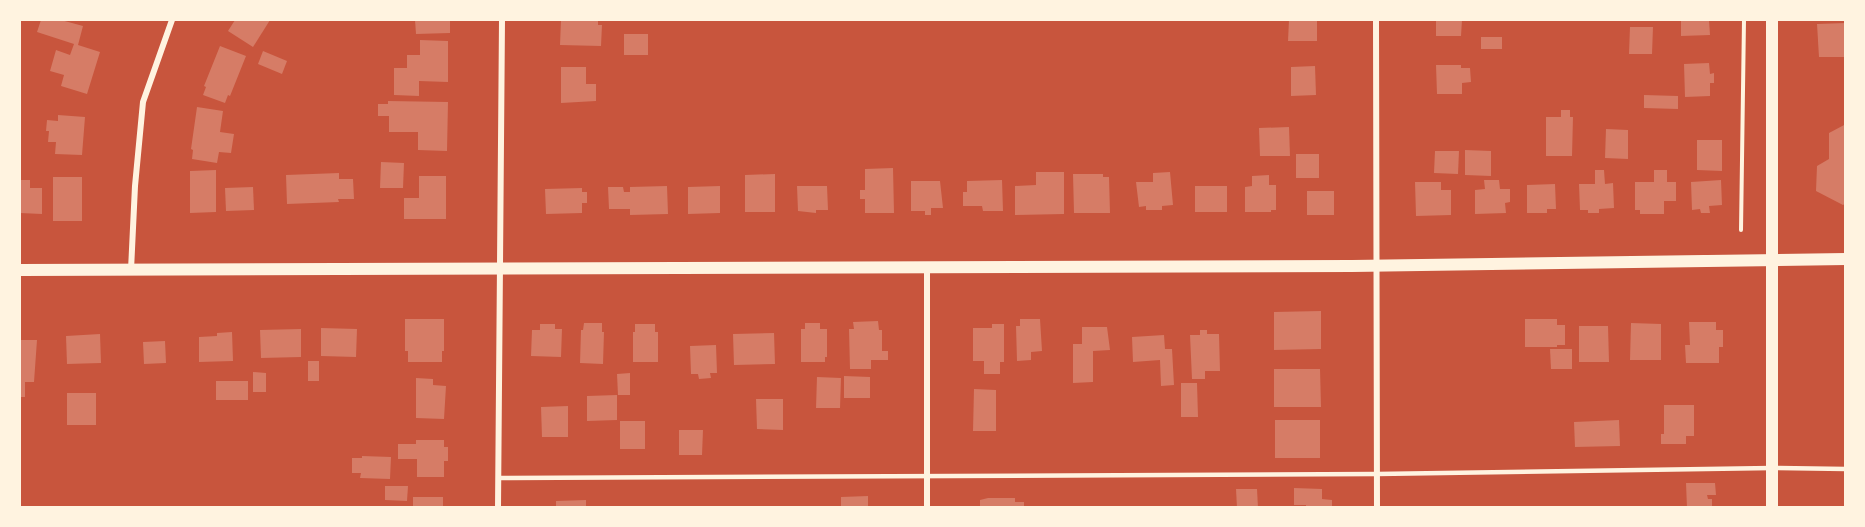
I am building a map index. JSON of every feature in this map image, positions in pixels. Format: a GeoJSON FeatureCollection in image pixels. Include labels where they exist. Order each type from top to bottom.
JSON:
{"type":"FeatureCollection","features":[{"type":"Feature","properties":{"kind":"main road"},"geometry":{"type":"LineString","coordinates":[[1772,20],[1772,507]]}},
{"type":"Feature","properties":{"kind":"main road"},"geometry":{"type":"LineString","coordinates":[[20,270],[1376,266],[1845,259]]}},
{"type":"Feature","properties":{"kind":"street"},"geometry":{"type":"LineString","coordinates":[[131,270],[135,186],[143,102],[172,20]]}},
{"type":"Feature","properties":{"kind":"street"},"geometry":{"type":"LineString","coordinates":[[498,507],[502,20]]}},
{"type":"Feature","properties":{"kind":"street"},"geometry":{"type":"LineString","coordinates":[[1376,20],[1377,507]]}},
{"type":"Feature","properties":{"kind":"street"},"geometry":{"type":"LineString","coordinates":[[927,267],[927,507]]}},
{"type":"Feature","properties":{"kind":"lane"},"geometry":{"type":"LineString","coordinates":[[499,478],[1377,474],[1845,469]]}},
{"type":"Feature","properties":{"kind":"path"},"geometry":{"type":"LineString","coordinates":[[1741,230],[1743,20]]}},
{"type":"Feature","properties":{"kind":"building"},"geometry":{"type":"Polygon","coordinates":[[[41,20],[61,20],[83,26],[78,45],[100,52],[87,94],[61,86],[64,75],[50,71],[56,50],[70,55],[74,44],[37,32],[41,20]]]}},
{"type":"Feature","properties":{"kind":"building"},"geometry":{"type":"Polygon","coordinates":[[[235,20],[270,20],[253,47],[228,31],[235,20]]]}},
{"type":"Feature","properties":{"kind":"building"},"geometry":{"type":"Polygon","coordinates":[[[415,20],[450,20],[450,33],[416,34],[415,20]]]}},
{"type":"Feature","properties":{"kind":"building"},"geometry":{"type":"Polygon","coordinates":[[[561,20],[598,20],[598,25],[602,25],[601,46],[560,45],[561,20]]]}},
{"type":"Feature","properties":{"kind":"building"},"geometry":{"type":"Polygon","coordinates":[[[1289,20],[1317,20],[1317,41],[1288,41],[1289,20]]]}},
{"type":"Feature","properties":{"kind":"building"},"geometry":{"type":"Polygon","coordinates":[[[1436,20],[1462,20],[1461,36],[1436,36],[1436,20]]]}},
{"type":"Feature","properties":{"kind":"building"},"geometry":{"type":"Polygon","coordinates":[[[1681,20],[1709,20],[1710,35],[1681,36],[1681,20]]]}},
{"type":"Feature","properties":{"kind":"building"},"geometry":{"type":"Polygon","coordinates":[[[1846,23],[1846,57],[1819,57],[1817,24],[1846,23]]]}},
{"type":"Feature","properties":{"kind":"building"},"geometry":{"type":"Polygon","coordinates":[[[1630,27],[1653,27],[1652,54],[1629,54],[1630,27]]]}},
{"type":"Feature","properties":{"kind":"building"},"geometry":{"type":"Polygon","coordinates":[[[624,34],[648,34],[648,55],[624,55],[624,34]]]}},
{"type":"Feature","properties":{"kind":"building"},"geometry":{"type":"Polygon","coordinates":[[[1481,37],[1502,37],[1502,49],[1481,49],[1481,37]]]}},
{"type":"Feature","properties":{"kind":"building"},"geometry":{"type":"Polygon","coordinates":[[[420,40],[448,41],[448,82],[419,81],[419,96],[394,95],[394,68],[407,68],[407,55],[420,55],[420,40]]]}},
{"type":"Feature","properties":{"kind":"building"},"geometry":{"type":"Polygon","coordinates":[[[220,46],[246,56],[225,103],[203,95],[206,87],[204,86],[220,46]]]}},
{"type":"Feature","properties":{"kind":"building"},"geometry":{"type":"Polygon","coordinates":[[[263,51],[287,61],[282,74],[258,64],[263,51]]]}},
{"type":"Feature","properties":{"kind":"building"},"geometry":{"type":"Polygon","coordinates":[[[1709,63],[1710,74],[1714,73],[1714,83],[1710,83],[1710,96],[1685,97],[1684,64],[1709,63]]]}},
{"type":"Feature","properties":{"kind":"building"},"geometry":{"type":"Polygon","coordinates":[[[1436,65],[1461,65],[1461,68],[1470,68],[1471,82],[1462,83],[1462,94],[1437,94],[1436,65]]]}},
{"type":"Feature","properties":{"kind":"building"},"geometry":{"type":"Polygon","coordinates":[[[1315,66],[1316,95],[1291,96],[1291,67],[1315,66]]]}},
{"type":"Feature","properties":{"kind":"building"},"geometry":{"type":"Polygon","coordinates":[[[561,67],[586,67],[586,84],[596,84],[596,101],[561,103],[561,67]]]}},
{"type":"Feature","properties":{"kind":"building"},"geometry":{"type":"Polygon","coordinates":[[[1644,95],[1678,96],[1678,109],[1644,108],[1644,95]]]}},
{"type":"Feature","properties":{"kind":"building"},"geometry":{"type":"Polygon","coordinates":[[[388,101],[448,102],[447,151],[418,150],[418,132],[389,132],[389,116],[378,116],[378,104],[388,104],[388,101]]]}},
{"type":"Feature","properties":{"kind":"building"},"geometry":{"type":"Polygon","coordinates":[[[197,107],[223,111],[220,132],[234,134],[231,153],[219,152],[217,163],[192,159],[193,150],[191,149],[197,107]]]}},
{"type":"Feature","properties":{"kind":"building"},"geometry":{"type":"Polygon","coordinates":[[[1561,110],[1570,110],[1570,117],[1573,117],[1572,156],[1546,156],[1546,117],[1561,117],[1561,110]]]}},
{"type":"Feature","properties":{"kind":"building"},"geometry":{"type":"Polygon","coordinates":[[[58,115],[85,117],[82,155],[55,154],[56,142],[48,142],[49,131],[46,131],[47,120],[58,121],[58,115]]]}},
{"type":"Feature","properties":{"kind":"building"},"geometry":{"type":"Polygon","coordinates":[[[1846,124],[1846,203],[1843,205],[1816,191],[1817,166],[1829,159],[1829,133],[1846,124]]]}},
{"type":"Feature","properties":{"kind":"building"},"geometry":{"type":"Polygon","coordinates":[[[1289,127],[1290,156],[1260,156],[1259,128],[1289,127]]]}},
{"type":"Feature","properties":{"kind":"building"},"geometry":{"type":"Polygon","coordinates":[[[1606,129],[1628,130],[1628,159],[1605,158],[1606,129]]]}},
{"type":"Feature","properties":{"kind":"building"},"geometry":{"type":"Polygon","coordinates":[[[1697,140],[1722,140],[1722,171],[1697,170],[1697,140]]]}},
{"type":"Feature","properties":{"kind":"building"},"geometry":{"type":"Polygon","coordinates":[[[1465,150],[1491,151],[1491,176],[1465,175],[1465,150]]]}},
{"type":"Feature","properties":{"kind":"building"},"geometry":{"type":"Polygon","coordinates":[[[1435,151],[1459,151],[1458,174],[1434,173],[1435,151]]]}},
{"type":"Feature","properties":{"kind":"building"},"geometry":{"type":"Polygon","coordinates":[[[1296,154],[1319,154],[1319,178],[1296,178],[1296,154]]]}},
{"type":"Feature","properties":{"kind":"building"},"geometry":{"type":"Polygon","coordinates":[[[381,162],[404,163],[403,188],[380,188],[381,162]]]}},
{"type":"Feature","properties":{"kind":"building"},"geometry":{"type":"Polygon","coordinates":[[[893,168],[894,213],[865,213],[865,199],[860,199],[860,190],[865,190],[865,169],[893,168]]]}},
{"type":"Feature","properties":{"kind":"building"},"geometry":{"type":"Polygon","coordinates":[[[216,170],[216,212],[190,213],[190,171],[216,170]]]}},
{"type":"Feature","properties":{"kind":"building"},"geometry":{"type":"Polygon","coordinates":[[[1595,170],[1604,170],[1605,184],[1613,183],[1614,208],[1599,209],[1599,213],[1588,213],[1588,210],[1580,210],[1579,184],[1595,184],[1595,170]]]}},
{"type":"Feature","properties":{"kind":"building"},"geometry":{"type":"Polygon","coordinates":[[[1654,170],[1667,170],[1667,182],[1676,182],[1676,201],[1664,201],[1664,214],[1640,214],[1640,210],[1635,210],[1635,182],[1654,182],[1654,170]]]}},
{"type":"Feature","properties":{"kind":"building"},"geometry":{"type":"Polygon","coordinates":[[[1036,172],[1064,172],[1064,214],[1015,215],[1015,186],[1036,185],[1036,172]]]}},
{"type":"Feature","properties":{"kind":"building"},"geometry":{"type":"Polygon","coordinates":[[[1170,172],[1173,205],[1162,206],[1162,210],[1146,210],[1146,206],[1139,207],[1136,182],[1153,182],[1153,173],[1170,172]]]}},
{"type":"Feature","properties":{"kind":"building"},"geometry":{"type":"Polygon","coordinates":[[[339,173],[339,179],[353,179],[354,199],[338,199],[339,202],[287,204],[286,175],[339,173]]]}},
{"type":"Feature","properties":{"kind":"building"},"geometry":{"type":"Polygon","coordinates":[[[775,174],[775,212],[745,212],[745,175],[775,174]]]}},
{"type":"Feature","properties":{"kind":"building"},"geometry":{"type":"Polygon","coordinates":[[[1073,174],[1103,174],[1103,177],[1109,177],[1110,213],[1074,213],[1073,174]]]}},
{"type":"Feature","properties":{"kind":"building"},"geometry":{"type":"Polygon","coordinates":[[[1269,175],[1269,185],[1276,185],[1276,210],[1245,212],[1245,187],[1252,186],[1252,176],[1269,175]]]}},
{"type":"Feature","properties":{"kind":"building"},"geometry":{"type":"Polygon","coordinates":[[[419,176],[446,176],[446,219],[404,219],[404,198],[419,198],[419,176]]]}},
{"type":"Feature","properties":{"kind":"building"},"geometry":{"type":"Polygon","coordinates":[[[53,177],[82,177],[82,221],[53,221],[53,177]]]}},
{"type":"Feature","properties":{"kind":"building"},"geometry":{"type":"Polygon","coordinates":[[[20,180],[30,180],[30,188],[42,188],[42,214],[20,213],[20,180]]]}},
{"type":"Feature","properties":{"kind":"building"},"geometry":{"type":"Polygon","coordinates":[[[1002,180],[1003,211],[983,211],[982,206],[963,206],[963,192],[967,192],[967,181],[1002,180]]]}},
{"type":"Feature","properties":{"kind":"building"},"geometry":{"type":"Polygon","coordinates":[[[1484,180],[1499,180],[1500,189],[1510,189],[1510,202],[1505,203],[1506,213],[1475,214],[1475,190],[1485,189],[1484,180]]]}},
{"type":"Feature","properties":{"kind":"building"},"geometry":{"type":"Polygon","coordinates":[[[1721,180],[1722,205],[1709,206],[1710,213],[1701,213],[1700,209],[1692,210],[1691,182],[1721,180]]]}},
{"type":"Feature","properties":{"kind":"building"},"geometry":{"type":"Polygon","coordinates":[[[911,181],[940,181],[943,208],[931,208],[931,215],[925,215],[925,211],[911,211],[911,181]]]}},
{"type":"Feature","properties":{"kind":"building"},"geometry":{"type":"Polygon","coordinates":[[[1415,182],[1441,182],[1441,190],[1451,190],[1451,215],[1416,216],[1415,182]]]}},
{"type":"Feature","properties":{"kind":"building"},"geometry":{"type":"Polygon","coordinates":[[[1555,184],[1556,209],[1547,209],[1547,213],[1527,213],[1527,185],[1555,184]]]}},
{"type":"Feature","properties":{"kind":"building"},"geometry":{"type":"Polygon","coordinates":[[[667,186],[668,214],[630,215],[630,209],[609,209],[608,187],[623,187],[624,192],[630,192],[630,187],[667,186]]]}},
{"type":"Feature","properties":{"kind":"building"},"geometry":{"type":"Polygon","coordinates":[[[720,186],[720,213],[688,214],[688,187],[720,186]]]}},
{"type":"Feature","properties":{"kind":"building"},"geometry":{"type":"Polygon","coordinates":[[[797,186],[827,186],[828,210],[816,210],[816,213],[798,211],[797,186]]]}},
{"type":"Feature","properties":{"kind":"building"},"geometry":{"type":"Polygon","coordinates":[[[1195,186],[1227,186],[1227,212],[1195,212],[1195,186]]]}},
{"type":"Feature","properties":{"kind":"building"},"geometry":{"type":"Polygon","coordinates":[[[253,187],[254,210],[226,211],[225,188],[253,187]]]}},
{"type":"Feature","properties":{"kind":"building"},"geometry":{"type":"Polygon","coordinates":[[[582,188],[582,192],[587,192],[587,203],[582,203],[582,213],[546,214],[545,189],[582,188]]]}},
{"type":"Feature","properties":{"kind":"building"},"geometry":{"type":"Polygon","coordinates":[[[1307,191],[1334,191],[1334,215],[1307,215],[1307,191]]]}},
{"type":"Feature","properties":{"kind":"building"},"geometry":{"type":"Polygon","coordinates":[[[1321,311],[1321,349],[1274,350],[1274,312],[1321,311]]]}},
{"type":"Feature","properties":{"kind":"building"},"geometry":{"type":"Polygon","coordinates":[[[405,319],[444,319],[442,362],[408,362],[408,351],[405,351],[405,319]]]}},
{"type":"Feature","properties":{"kind":"building"},"geometry":{"type":"Polygon","coordinates":[[[1020,319],[1040,319],[1042,351],[1031,352],[1031,360],[1017,361],[1016,326],[1020,326],[1020,319]]]}},
{"type":"Feature","properties":{"kind":"building"},"geometry":{"type":"Polygon","coordinates":[[[1525,319],[1557,319],[1557,325],[1565,325],[1565,345],[1525,347],[1525,319]]]}},
{"type":"Feature","properties":{"kind":"building"},"geometry":{"type":"Polygon","coordinates":[[[878,321],[879,330],[882,330],[882,351],[888,351],[888,360],[871,360],[871,369],[850,369],[849,329],[854,329],[853,322],[878,321]]]}},
{"type":"Feature","properties":{"kind":"building"},"geometry":{"type":"Polygon","coordinates":[[[1689,322],[1716,322],[1716,330],[1723,330],[1723,347],[1719,347],[1719,363],[1686,363],[1685,345],[1690,345],[1689,322]]]}},
{"type":"Feature","properties":{"kind":"building"},"geometry":{"type":"Polygon","coordinates":[[[584,323],[602,323],[603,364],[580,363],[581,330],[583,330],[584,323]]]}},
{"type":"Feature","properties":{"kind":"building"},"geometry":{"type":"Polygon","coordinates":[[[805,323],[820,323],[820,329],[827,329],[825,362],[801,362],[801,329],[805,329],[805,323]]]}},
{"type":"Feature","properties":{"kind":"building"},"geometry":{"type":"Polygon","coordinates":[[[1631,323],[1661,324],[1661,360],[1630,360],[1631,323]]]}},
{"type":"Feature","properties":{"kind":"building"},"geometry":{"type":"Polygon","coordinates":[[[540,324],[555,324],[555,329],[562,329],[561,357],[531,356],[532,330],[540,330],[540,324]]]}},
{"type":"Feature","properties":{"kind":"building"},"geometry":{"type":"Polygon","coordinates":[[[635,324],[655,324],[655,332],[658,332],[658,362],[633,362],[635,324]]]}},
{"type":"Feature","properties":{"kind":"building"},"geometry":{"type":"Polygon","coordinates":[[[992,324],[1004,324],[1004,362],[1000,362],[1000,374],[984,374],[984,361],[973,361],[973,328],[992,328],[992,324]]]}},
{"type":"Feature","properties":{"kind":"building"},"geometry":{"type":"Polygon","coordinates":[[[1579,326],[1608,326],[1609,362],[1579,362],[1579,326]]]}},
{"type":"Feature","properties":{"kind":"building"},"geometry":{"type":"Polygon","coordinates":[[[1082,327],[1107,327],[1110,350],[1093,351],[1093,382],[1073,383],[1073,344],[1082,344],[1082,327]]]}},
{"type":"Feature","properties":{"kind":"building"},"geometry":{"type":"Polygon","coordinates":[[[321,328],[357,329],[356,357],[321,356],[321,328]]]}},
{"type":"Feature","properties":{"kind":"building"},"geometry":{"type":"Polygon","coordinates":[[[301,329],[301,357],[261,358],[260,330],[301,329]]]}},
{"type":"Feature","properties":{"kind":"building"},"geometry":{"type":"Polygon","coordinates":[[[1200,330],[1207,330],[1207,334],[1219,334],[1220,371],[1205,371],[1205,379],[1192,379],[1190,335],[1200,335],[1200,330]]]}},
{"type":"Feature","properties":{"kind":"building"},"geometry":{"type":"Polygon","coordinates":[[[232,332],[233,361],[199,362],[199,337],[232,332]]]}},
{"type":"Feature","properties":{"kind":"building"},"geometry":{"type":"Polygon","coordinates":[[[774,333],[775,364],[734,365],[733,334],[774,333]]]}},
{"type":"Feature","properties":{"kind":"building"},"geometry":{"type":"Polygon","coordinates":[[[100,334],[101,363],[67,364],[66,336],[100,334]]]}},
{"type":"Feature","properties":{"kind":"building"},"geometry":{"type":"Polygon","coordinates":[[[1164,335],[1165,349],[1172,349],[1174,385],[1161,386],[1160,360],[1133,362],[1132,337],[1164,335]]]}},
{"type":"Feature","properties":{"kind":"building"},"geometry":{"type":"Polygon","coordinates":[[[20,340],[37,340],[34,382],[25,382],[25,397],[20,397],[20,340]]]}},
{"type":"Feature","properties":{"kind":"building"},"geometry":{"type":"Polygon","coordinates":[[[165,341],[166,363],[144,364],[143,342],[165,341]]]}},
{"type":"Feature","properties":{"kind":"building"},"geometry":{"type":"Polygon","coordinates":[[[716,345],[717,373],[710,373],[711,378],[699,379],[698,374],[691,374],[690,346],[716,345]]]}},
{"type":"Feature","properties":{"kind":"building"},"geometry":{"type":"Polygon","coordinates":[[[1550,349],[1572,349],[1572,369],[1551,369],[1550,349]]]}},
{"type":"Feature","properties":{"kind":"building"},"geometry":{"type":"Polygon","coordinates":[[[308,361],[319,361],[319,381],[308,381],[308,361]]]}},
{"type":"Feature","properties":{"kind":"building"},"geometry":{"type":"Polygon","coordinates":[[[1274,369],[1320,369],[1321,407],[1274,407],[1274,369]]]}},
{"type":"Feature","properties":{"kind":"building"},"geometry":{"type":"Polygon","coordinates":[[[253,372],[266,373],[266,392],[253,392],[253,372]]]}},
{"type":"Feature","properties":{"kind":"building"},"geometry":{"type":"Polygon","coordinates":[[[630,373],[630,395],[618,395],[617,374],[630,373]]]}},
{"type":"Feature","properties":{"kind":"building"},"geometry":{"type":"Polygon","coordinates":[[[844,376],[870,377],[870,398],[844,398],[844,376]]]}},
{"type":"Feature","properties":{"kind":"building"},"geometry":{"type":"Polygon","coordinates":[[[817,377],[841,378],[840,408],[816,408],[817,377]]]}},
{"type":"Feature","properties":{"kind":"building"},"geometry":{"type":"Polygon","coordinates":[[[416,378],[433,379],[433,385],[446,386],[444,419],[416,418],[416,378]]]}},
{"type":"Feature","properties":{"kind":"building"},"geometry":{"type":"Polygon","coordinates":[[[216,381],[248,381],[248,400],[216,400],[216,381]]]}},
{"type":"Feature","properties":{"kind":"building"},"geometry":{"type":"Polygon","coordinates":[[[1181,383],[1197,383],[1198,417],[1181,417],[1181,383]]]}},
{"type":"Feature","properties":{"kind":"building"},"geometry":{"type":"Polygon","coordinates":[[[974,389],[996,390],[996,431],[973,431],[974,389]]]}},
{"type":"Feature","properties":{"kind":"building"},"geometry":{"type":"Polygon","coordinates":[[[67,393],[96,393],[96,425],[67,425],[67,393]]]}},
{"type":"Feature","properties":{"kind":"building"},"geometry":{"type":"Polygon","coordinates":[[[617,395],[617,420],[587,421],[587,396],[617,395]]]}},
{"type":"Feature","properties":{"kind":"building"},"geometry":{"type":"Polygon","coordinates":[[[756,399],[783,399],[783,430],[757,429],[756,399]]]}},
{"type":"Feature","properties":{"kind":"building"},"geometry":{"type":"Polygon","coordinates":[[[1664,405],[1694,405],[1694,436],[1686,436],[1686,444],[1661,444],[1661,434],[1664,434],[1664,405]]]}},
{"type":"Feature","properties":{"kind":"building"},"geometry":{"type":"Polygon","coordinates":[[[568,406],[568,437],[542,437],[541,407],[568,406]]]}},
{"type":"Feature","properties":{"kind":"building"},"geometry":{"type":"Polygon","coordinates":[[[1275,420],[1320,420],[1320,458],[1275,458],[1275,420]]]}},
{"type":"Feature","properties":{"kind":"building"},"geometry":{"type":"Polygon","coordinates":[[[1619,420],[1620,446],[1575,447],[1574,422],[1619,420]]]}},
{"type":"Feature","properties":{"kind":"building"},"geometry":{"type":"Polygon","coordinates":[[[620,421],[645,421],[645,449],[620,449],[620,421]]]}},
{"type":"Feature","properties":{"kind":"building"},"geometry":{"type":"Polygon","coordinates":[[[679,430],[703,430],[702,455],[679,455],[679,430]]]}},
{"type":"Feature","properties":{"kind":"building"},"geometry":{"type":"Polygon","coordinates":[[[416,440],[444,440],[444,447],[448,447],[448,461],[444,461],[444,477],[417,477],[417,459],[398,459],[398,444],[416,444],[416,440]]]}},
{"type":"Feature","properties":{"kind":"building"},"geometry":{"type":"Polygon","coordinates":[[[362,456],[391,457],[390,479],[360,478],[361,473],[352,473],[352,458],[362,458],[362,456]]]}},
{"type":"Feature","properties":{"kind":"building"},"geometry":{"type":"Polygon","coordinates":[[[1686,483],[1715,483],[1716,495],[1707,495],[1708,499],[1712,499],[1712,508],[1687,508],[1686,483]]]}},
{"type":"Feature","properties":{"kind":"building"},"geometry":{"type":"Polygon","coordinates":[[[385,486],[408,486],[407,501],[385,500],[385,486]]]}},
{"type":"Feature","properties":{"kind":"building"},"geometry":{"type":"Polygon","coordinates":[[[1294,488],[1322,489],[1322,499],[1332,500],[1332,508],[1306,508],[1306,505],[1294,505],[1294,488]]]}},
{"type":"Feature","properties":{"kind":"building"},"geometry":{"type":"Polygon","coordinates":[[[1236,489],[1257,489],[1258,508],[1237,508],[1236,489]]]}},
{"type":"Feature","properties":{"kind":"building"},"geometry":{"type":"Polygon","coordinates":[[[868,496],[868,508],[841,508],[841,497],[868,496]]]}},
{"type":"Feature","properties":{"kind":"building"},"geometry":{"type":"Polygon","coordinates":[[[413,497],[443,497],[443,508],[413,507],[413,497]]]}},
{"type":"Feature","properties":{"kind":"building"},"geometry":{"type":"Polygon","coordinates":[[[1015,498],[1015,502],[1024,502],[1024,508],[980,508],[980,500],[1015,498]]]}},
{"type":"Feature","properties":{"kind":"building"},"geometry":{"type":"Polygon","coordinates":[[[586,500],[586,508],[556,508],[556,501],[586,500]]]}}]}
